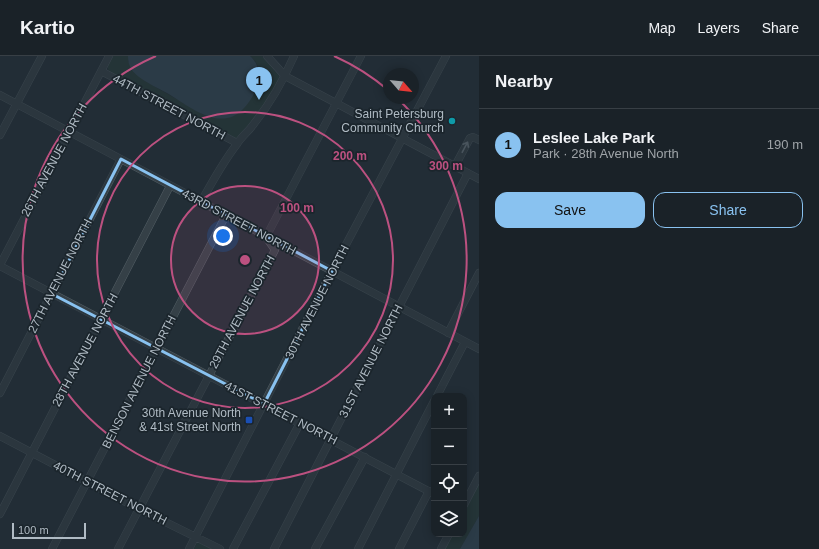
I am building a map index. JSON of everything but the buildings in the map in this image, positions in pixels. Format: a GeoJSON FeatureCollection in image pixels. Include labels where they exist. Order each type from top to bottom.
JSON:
{"type":"FeatureCollection","features":[{"type":"Feature","properties":{"kind":"street"},"geometry":{"type":"LineString","coordinates":[[0,135],[42,56]]}},
{"type":"Feature","properties":{"kind":"street","name":"26TH AVENUE NORTH"},"geometry":{"type":"LineString","coordinates":[[0,265],[109,56]]}},
{"type":"Feature","properties":{"kind":"street"},"geometry":{"type":"LineString","coordinates":[[267,56],[285,76],[468,173],[478,176]]}},
{"type":"Feature","properties":{"kind":"street"},"geometry":{"type":"LineString","coordinates":[[201,202],[219,170],[237,143],[252,127],[269,104],[285,76],[294,56]]}},
{"type":"Feature","properties":{"kind":"street","name":"29TH AVENUE NORTH"},"geometry":{"type":"LineString","coordinates":[[118,549],[275,250],[266,236],[361,56]]}},
{"type":"Feature","properties":{"kind":"street","name":"30TH AVENUE NORTH"},"geometry":{"type":"LineString","coordinates":[[189,549],[332,271],[446,56]]}},
{"type":"Feature","properties":{"kind":"street","name":"44TH STREET NORTH"},"geometry":{"type":"LineString","coordinates":[[101,71],[237,143]]}},
{"type":"Feature","properties":{"kind":"street","name":"43RD STREET NORTH"},"geometry":{"type":"LineString","coordinates":[[0,95],[479,349]]}},
{"type":"Feature","properties":{"kind":"street"},"geometry":{"type":"LineString","coordinates":[[455,166],[470,138],[473,137],[479,140]]}},
{"type":"Feature","properties":{"kind":"street","name":"27TH AVENUE NORTH"},"geometry":{"type":"LineString","coordinates":[[0,393],[121,159]]}},
{"type":"Feature","properties":{"kind":"street","name":"31ST AVENUE NORTH"},"geometry":{"type":"LineString","coordinates":[[274,549],[468,173]]}},
{"type":"Feature","properties":{"kind":"street","name":"28TH AVENUE NORTH"},"geometry":{"type":"LineString","coordinates":[[0,514],[170,186]]}},
{"type":"Feature","properties":{"kind":"street","name":"BENSON AVENUE NORTH"},"geometry":{"type":"LineString","coordinates":[[52,549],[226,215]]}},
{"type":"Feature","properties":{"kind":"street","name":"41ST STREET NORTH"},"geometry":{"type":"LineString","coordinates":[[0,265],[101,320],[364,456],[431,492]]}},
{"type":"Feature","properties":{"kind":"street"},"geometry":{"type":"LineString","coordinates":[[448,332],[479,273]]}},
{"type":"Feature","properties":{"kind":"street"},"geometry":{"type":"LineString","coordinates":[[439,393],[465,342]]}},
{"type":"Feature","properties":{"kind":"street"},"geometry":{"type":"LineString","coordinates":[[358,549],[431,407]]}},
{"type":"Feature","properties":{"kind":"street"},"geometry":{"type":"LineString","coordinates":[[233,549],[300,423]]}},
{"type":"Feature","properties":{"kind":"street","name":"40TH STREET NORTH"},"geometry":{"type":"LineString","coordinates":[[0,436],[139,509],[220,549]]}},
{"type":"Feature","properties":{"kind":"street"},"geometry":{"type":"LineString","coordinates":[[315,549],[364,456]]}},
{"type":"Feature","properties":{"kind":"street"},"geometry":{"type":"LineString","coordinates":[[466,501],[479,476]]}},
{"type":"Feature","properties":{"kind":"street"},"geometry":{"type":"LineString","coordinates":[[400,549],[431,495]]}},
{"type":"Feature","properties":{"kind":"street"},"geometry":{"type":"LineString","coordinates":[[441,549],[447,537]]}},
{"type":"Feature","properties":{"kind":"highlighted area"},"geometry":{"type":"Polygon","coordinates":[[[121,159],[332,271],[264,404],[52,294],[121,159]]]}},
{"type":"Feature","properties":{"kind":"green space"},"geometry":{"type":"Polygon","coordinates":[[[113,56],[128,56],[128,61],[145,81],[206,116],[257,87],[259,70],[254,59],[250,56],[262,56],[280,77],[263,107],[237,139],[111,73],[108,69],[108,65],[113,56]]]}},
{"type":"Feature","properties":{"kind":"green space"},"geometry":{"type":"Polygon","coordinates":[[[479,483],[479,516],[467,537],[467,506],[479,483]]]}},
{"type":"Feature","properties":{"kind":"green space"},"geometry":{"type":"Polygon","coordinates":[[[451,537],[467,537],[460,549],[445,549],[451,537]]]}},
{"type":"Feature","properties":{"kind":"green space"},"geometry":{"type":"Polygon","coordinates":[[[200,542],[213,549],[194,549],[197,543],[200,542]]]}},
{"type":"Feature","properties":{"kind":"water"},"geometry":{"type":"Polygon","coordinates":[[[128,56],[250,56],[255,62],[258,70],[257,86],[252,98],[243,109],[234,116],[215,118],[195,110],[139,77],[130,67],[128,56]]]}},
{"type":"Feature","properties":{"kind":"water"},"geometry":{"type":"Polygon","coordinates":[[[479,516],[479,549],[460,549],[479,516]]]}},
{"type":"Feature","properties":{"kind":"place","name":"Leslee Lake Park"},"geometry":{"type":"Point","coordinates":[259,100]}},
{"type":"Feature","properties":{"kind":"place","name":"Saint Petersburg Community Church"},"geometry":{"type":"Point","coordinates":[452,121]}},
{"type":"Feature","properties":{"kind":"place","name":"30th Avenue North & 41st Street North"},"geometry":{"type":"Point","coordinates":[249,420]}}]}
